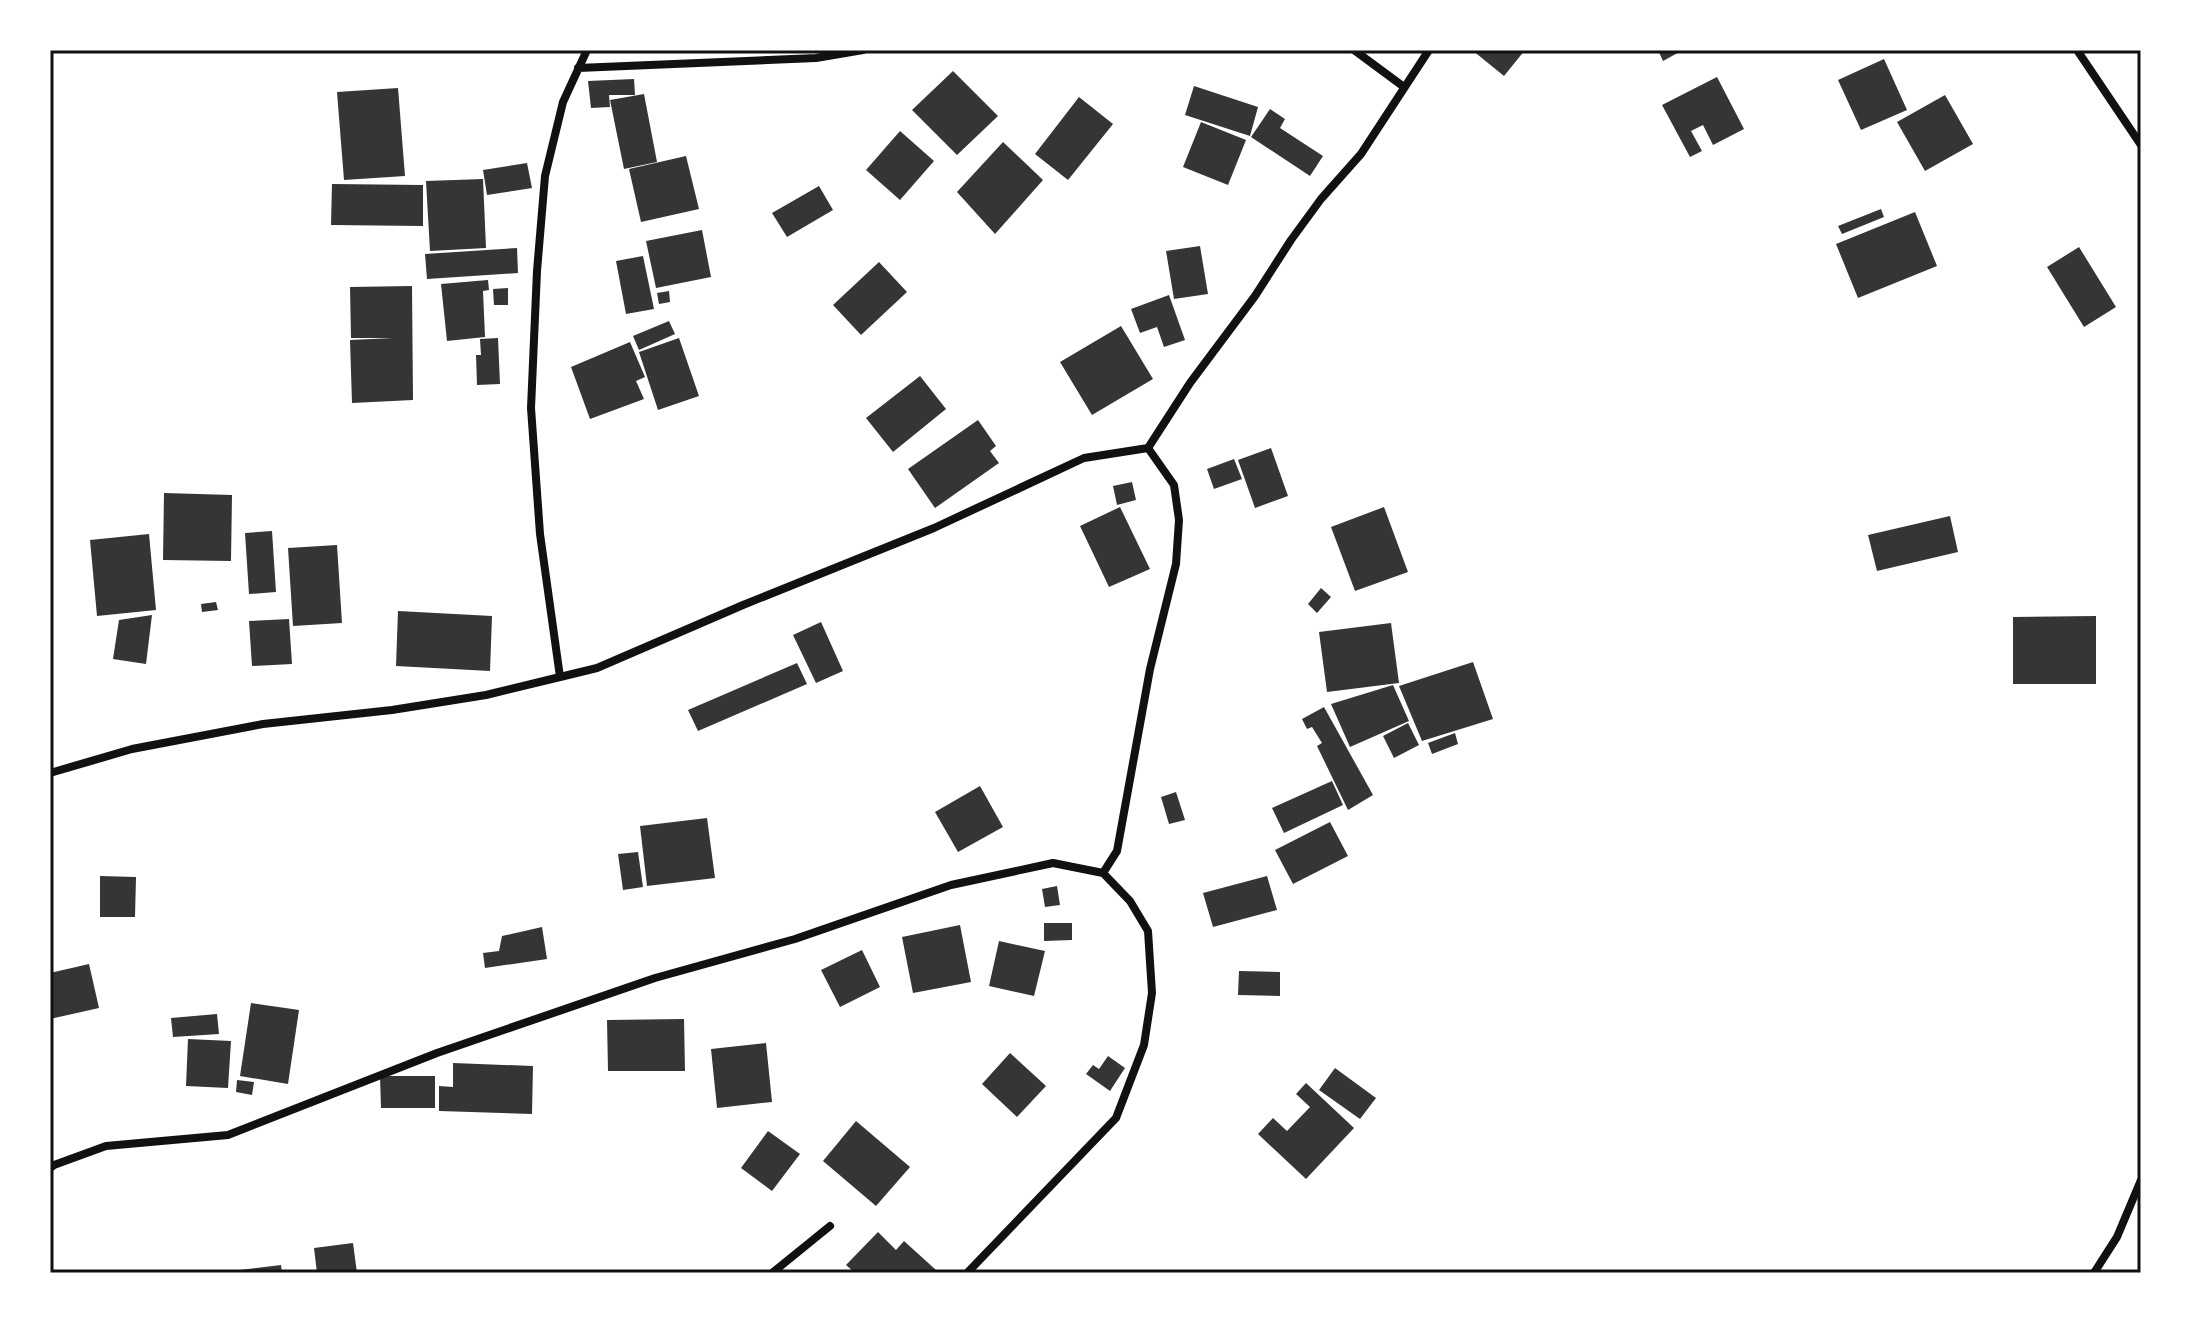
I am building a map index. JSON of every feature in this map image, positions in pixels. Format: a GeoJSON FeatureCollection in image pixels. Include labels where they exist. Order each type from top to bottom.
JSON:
{"type":"FeatureCollection","features":[{"type":"Feature","properties":{"kind":"street"},"geometry":{"type":"LineString","coordinates":[[560,677],[540,534],[531,408],[545,176],[563,102],[587,50]]}},
{"type":"Feature","properties":{"kind":"street"},"geometry":{"type":"LineString","coordinates":[[578,68],[816,58],[863,50]]}},
{"type":"Feature","properties":{"kind":"street"},"geometry":{"type":"LineString","coordinates":[[1354,50],[1404,87]]}},
{"type":"Feature","properties":{"kind":"street"},"geometry":{"type":"LineString","coordinates":[[50,773],[132,749],[263,724],[392,710],[486,695],[597,668],[934,528],[1084,458],[1148,448],[1291,240],[1321,199],[1361,154],[1429,50]]}},
{"type":"Feature","properties":{"kind":"street"},"geometry":{"type":"LineString","coordinates":[[2077,50],[2141,145]]}},
{"type":"Feature","properties":{"kind":"street"},"geometry":{"type":"LineString","coordinates":[[1103,873],[1117,851],[1150,669],[1176,564],[1179,520],[1174,485],[1148,448]]}},
{"type":"Feature","properties":{"kind":"street"},"geometry":{"type":"LineString","coordinates":[[50,1168],[106,1146],[228,1135],[437,1053],[655,978],[795,939],[951,885],[1053,863],[1103,873],[1130,901],[1148,931],[1152,993],[1144,1045],[1116,1118],[967,1273]]}},
{"type":"Feature","properties":{"kind":"street"},"geometry":{"type":"LineString","coordinates":[[2094,1273],[2117,1237],[2141,1180]]}},
{"type":"Feature","properties":{"kind":"street"},"geometry":{"type":"LineString","coordinates":[[772,1273],[830,1226]]}},
{"type":"Feature","properties":{"kind":"building"},"geometry":{"type":"Polygon","coordinates":[[[1472,50],[1525,50],[1504,76],[1472,50]]]}},
{"type":"Feature","properties":{"kind":"building"},"geometry":{"type":"Polygon","coordinates":[[[1658,50],[1683,50],[1663,61],[1658,50]]]}},
{"type":"Feature","properties":{"kind":"building"},"geometry":{"type":"Polygon","coordinates":[[[1884,59],[1907,110],[1861,130],[1838,80],[1884,59]]]}},
{"type":"Feature","properties":{"kind":"building"},"geometry":{"type":"Polygon","coordinates":[[[953,71],[998,116],[957,155],[912,110],[953,71]]]}},
{"type":"Feature","properties":{"kind":"building"},"geometry":{"type":"Polygon","coordinates":[[[1717,77],[1744,129],[1713,145],[1703,125],[1691,131],[1702,151],[1690,157],[1662,105],[1717,77]]]}},
{"type":"Feature","properties":{"kind":"building"},"geometry":{"type":"Polygon","coordinates":[[[634,79],[635,95],[609,95],[610,107],[591,108],[588,81],[634,79]]]}},
{"type":"Feature","properties":{"kind":"building"},"geometry":{"type":"Polygon","coordinates":[[[1194,86],[1258,107],[1250,136],[1185,115],[1194,86]]]}},
{"type":"Feature","properties":{"kind":"building"},"geometry":{"type":"Polygon","coordinates":[[[398,88],[405,176],[344,180],[337,92],[398,88]]]}},
{"type":"Feature","properties":{"kind":"building"},"geometry":{"type":"Polygon","coordinates":[[[644,94],[657,162],[624,169],[610,100],[644,94]]]}},
{"type":"Feature","properties":{"kind":"building"},"geometry":{"type":"Polygon","coordinates":[[[1945,95],[1973,144],[1925,171],[1897,122],[1945,95]]]}},
{"type":"Feature","properties":{"kind":"building"},"geometry":{"type":"Polygon","coordinates":[[[1079,97],[1113,124],[1068,180],[1035,154],[1079,97]]]}},
{"type":"Feature","properties":{"kind":"building"},"geometry":{"type":"Polygon","coordinates":[[[1270,109],[1285,119],[1280,128],[1323,156],[1310,176],[1251,137],[1270,109]]]}},
{"type":"Feature","properties":{"kind":"building"},"geometry":{"type":"Polygon","coordinates":[[[1201,122],[1246,140],[1228,185],[1183,167],[1201,122]]]}},
{"type":"Feature","properties":{"kind":"building"},"geometry":{"type":"Polygon","coordinates":[[[900,131],[934,161],[900,200],[866,170],[900,131]]]}},
{"type":"Feature","properties":{"kind":"building"},"geometry":{"type":"Polygon","coordinates":[[[1003,142],[1043,180],[995,234],[957,192],[1003,142]]]}},
{"type":"Feature","properties":{"kind":"building"},"geometry":{"type":"Polygon","coordinates":[[[686,156],[699,209],[641,222],[629,169],[686,156]]]}},
{"type":"Feature","properties":{"kind":"building"},"geometry":{"type":"Polygon","coordinates":[[[527,163],[532,188],[487,195],[483,170],[527,163]]]}},
{"type":"Feature","properties":{"kind":"building"},"geometry":{"type":"Polygon","coordinates":[[[483,179],[486,248],[430,251],[426,181],[483,179]]]}},
{"type":"Feature","properties":{"kind":"building"},"geometry":{"type":"Polygon","coordinates":[[[332,184],[423,185],[423,226],[331,225],[332,184]]]}},
{"type":"Feature","properties":{"kind":"building"},"geometry":{"type":"Polygon","coordinates":[[[819,186],[833,210],[787,237],[772,213],[819,186]]]}},
{"type":"Feature","properties":{"kind":"building"},"geometry":{"type":"Polygon","coordinates":[[[1881,209],[1884,217],[1842,234],[1838,226],[1881,209]]]}},
{"type":"Feature","properties":{"kind":"building"},"geometry":{"type":"Polygon","coordinates":[[[1915,212],[1937,266],[1858,298],[1836,244],[1915,212]]]}},
{"type":"Feature","properties":{"kind":"building"},"geometry":{"type":"Polygon","coordinates":[[[702,230],[711,277],[656,288],[646,241],[702,230]]]}},
{"type":"Feature","properties":{"kind":"building"},"geometry":{"type":"Polygon","coordinates":[[[1200,246],[1208,294],[1174,299],[1166,251],[1200,246]]]}},
{"type":"Feature","properties":{"kind":"building"},"geometry":{"type":"Polygon","coordinates":[[[2079,247],[2116,307],[2084,327],[2047,267],[2079,247]]]}},
{"type":"Feature","properties":{"kind":"building"},"geometry":{"type":"Polygon","coordinates":[[[517,248],[518,273],[427,279],[425,254],[517,248]]]}},
{"type":"Feature","properties":{"kind":"building"},"geometry":{"type":"Polygon","coordinates":[[[643,256],[654,309],[626,314],[616,261],[643,256]]]}},
{"type":"Feature","properties":{"kind":"building"},"geometry":{"type":"Polygon","coordinates":[[[879,262],[907,292],[861,335],[833,305],[879,262]]]}},
{"type":"Feature","properties":{"kind":"building"},"geometry":{"type":"Polygon","coordinates":[[[488,280],[489,290],[483,291],[485,337],[447,341],[441,284],[488,280]]]}},
{"type":"Feature","properties":{"kind":"building"},"geometry":{"type":"Polygon","coordinates":[[[412,286],[413,400],[352,403],[350,340],[393,338],[351,338],[350,287],[412,286]]]}},
{"type":"Feature","properties":{"kind":"building"},"geometry":{"type":"Polygon","coordinates":[[[508,288],[508,305],[494,305],[493,289],[508,288]]]}},
{"type":"Feature","properties":{"kind":"building"},"geometry":{"type":"Polygon","coordinates":[[[669,291],[670,302],[659,304],[657,293],[669,291]]]}},
{"type":"Feature","properties":{"kind":"building"},"geometry":{"type":"Polygon","coordinates":[[[1169,295],[1185,340],[1164,347],[1157,327],[1140,333],[1131,309],[1169,295]]]}},
{"type":"Feature","properties":{"kind":"building"},"geometry":{"type":"Polygon","coordinates":[[[669,321],[675,334],[639,350],[633,336],[669,321]]]}},
{"type":"Feature","properties":{"kind":"building"},"geometry":{"type":"Polygon","coordinates":[[[1121,326],[1153,379],[1092,415],[1060,362],[1121,326]]]}},
{"type":"Feature","properties":{"kind":"building"},"geometry":{"type":"Polygon","coordinates":[[[498,338],[500,384],[477,385],[476,355],[481,355],[480,339],[498,338]]]}},
{"type":"Feature","properties":{"kind":"building"},"geometry":{"type":"Polygon","coordinates":[[[679,338],[699,396],[658,410],[639,352],[679,338]]]}},
{"type":"Feature","properties":{"kind":"building"},"geometry":{"type":"Polygon","coordinates":[[[630,342],[645,377],[636,381],[644,399],[590,419],[571,367],[630,342]]]}},
{"type":"Feature","properties":{"kind":"building"},"geometry":{"type":"Polygon","coordinates":[[[920,376],[946,409],[893,452],[866,418],[920,376]]]}},
{"type":"Feature","properties":{"kind":"building"},"geometry":{"type":"Polygon","coordinates":[[[978,420],[996,446],[990,451],[999,463],[935,508],[908,469],[978,420]]]}},
{"type":"Feature","properties":{"kind":"building"},"geometry":{"type":"Polygon","coordinates":[[[1271,448],[1288,496],[1255,508],[1238,460],[1271,448]]]}},
{"type":"Feature","properties":{"kind":"building"},"geometry":{"type":"Polygon","coordinates":[[[1234,459],[1242,479],[1214,489],[1207,469],[1234,459]]]}},
{"type":"Feature","properties":{"kind":"building"},"geometry":{"type":"Polygon","coordinates":[[[1132,482],[1136,500],[1117,505],[1113,486],[1132,482]]]}},
{"type":"Feature","properties":{"kind":"building"},"geometry":{"type":"Polygon","coordinates":[[[164,493],[232,495],[231,561],[163,560],[164,493]]]}},
{"type":"Feature","properties":{"kind":"building"},"geometry":{"type":"Polygon","coordinates":[[[1120,507],[1150,569],[1109,587],[1080,526],[1120,507]]]}},
{"type":"Feature","properties":{"kind":"building"},"geometry":{"type":"Polygon","coordinates":[[[1384,507],[1408,572],[1355,591],[1331,527],[1384,507]]]}},
{"type":"Feature","properties":{"kind":"building"},"geometry":{"type":"Polygon","coordinates":[[[1950,516],[1958,552],[1877,571],[1868,535],[1950,516]]]}},
{"type":"Feature","properties":{"kind":"building"},"geometry":{"type":"Polygon","coordinates":[[[272,531],[276,592],[249,594],[245,533],[272,531]]]}},
{"type":"Feature","properties":{"kind":"building"},"geometry":{"type":"Polygon","coordinates":[[[149,534],[156,610],[97,616],[90,540],[149,534]]]}},
{"type":"Feature","properties":{"kind":"building"},"geometry":{"type":"Polygon","coordinates":[[[337,545],[342,623],[293,626],[288,548],[337,545]]]}},
{"type":"Feature","properties":{"kind":"building"},"geometry":{"type":"Polygon","coordinates":[[[1321,588],[1331,597],[1317,613],[1308,604],[1321,588]]]}},
{"type":"Feature","properties":{"kind":"building"},"geometry":{"type":"Polygon","coordinates":[[[216,602],[218,610],[202,612],[201,604],[216,602]]]}},
{"type":"Feature","properties":{"kind":"building"},"geometry":{"type":"Polygon","coordinates":[[[398,611],[492,616],[490,671],[396,666],[398,611]]]}},
{"type":"Feature","properties":{"kind":"building"},"geometry":{"type":"Polygon","coordinates":[[[152,615],[146,664],[113,659],[119,620],[152,615]]]}},
{"type":"Feature","properties":{"kind":"building"},"geometry":{"type":"Polygon","coordinates":[[[2096,616],[2096,684],[2013,684],[2013,617],[2096,616]]]}},
{"type":"Feature","properties":{"kind":"building"},"geometry":{"type":"Polygon","coordinates":[[[289,619],[292,664],[252,666],[249,621],[289,619]]]}},
{"type":"Feature","properties":{"kind":"building"},"geometry":{"type":"Polygon","coordinates":[[[821,622],[843,671],[816,683],[793,635],[821,622]]]}},
{"type":"Feature","properties":{"kind":"building"},"geometry":{"type":"Polygon","coordinates":[[[1391,623],[1399,683],[1327,692],[1319,632],[1391,623]]]}},
{"type":"Feature","properties":{"kind":"building"},"geometry":{"type":"Polygon","coordinates":[[[1473,662],[1493,719],[1422,741],[1399,686],[1473,662]]]}},
{"type":"Feature","properties":{"kind":"building"},"geometry":{"type":"Polygon","coordinates":[[[797,663],[807,684],[698,731],[688,710],[797,663]]]}},
{"type":"Feature","properties":{"kind":"building"},"geometry":{"type":"Polygon","coordinates":[[[1393,685],[1409,721],[1350,747],[1331,704],[1393,685]]]}},
{"type":"Feature","properties":{"kind":"building"},"geometry":{"type":"Polygon","coordinates":[[[1324,707],[1373,795],[1348,810],[1317,746],[1322,743],[1312,727],[1307,729],[1302,719],[1324,707]]]}},
{"type":"Feature","properties":{"kind":"building"},"geometry":{"type":"Polygon","coordinates":[[[1408,723],[1419,745],[1394,758],[1383,736],[1408,723]]]}},
{"type":"Feature","properties":{"kind":"building"},"geometry":{"type":"Polygon","coordinates":[[[1455,733],[1458,744],[1432,754],[1428,743],[1455,733]]]}},
{"type":"Feature","properties":{"kind":"building"},"geometry":{"type":"Polygon","coordinates":[[[1332,781],[1343,805],[1284,833],[1272,808],[1332,781]]]}},
{"type":"Feature","properties":{"kind":"building"},"geometry":{"type":"Polygon","coordinates":[[[980,786],[1003,827],[958,852],[935,812],[980,786]]]}},
{"type":"Feature","properties":{"kind":"building"},"geometry":{"type":"Polygon","coordinates":[[[1176,792],[1185,820],[1169,824],[1161,797],[1176,792]]]}},
{"type":"Feature","properties":{"kind":"building"},"geometry":{"type":"Polygon","coordinates":[[[707,818],[715,878],[647,886],[640,826],[707,818]]]}},
{"type":"Feature","properties":{"kind":"building"},"geometry":{"type":"Polygon","coordinates":[[[1330,822],[1348,856],[1293,884],[1275,850],[1330,822]]]}},
{"type":"Feature","properties":{"kind":"building"},"geometry":{"type":"Polygon","coordinates":[[[638,852],[643,887],[623,890],[618,854],[638,852]]]}},
{"type":"Feature","properties":{"kind":"building"},"geometry":{"type":"Polygon","coordinates":[[[100,876],[136,877],[135,917],[100,917],[100,876]]]}},
{"type":"Feature","properties":{"kind":"building"},"geometry":{"type":"Polygon","coordinates":[[[1267,876],[1277,910],[1213,927],[1203,893],[1267,876]]]}},
{"type":"Feature","properties":{"kind":"building"},"geometry":{"type":"Polygon","coordinates":[[[1057,886],[1060,905],[1045,907],[1042,889],[1057,886]]]}},
{"type":"Feature","properties":{"kind":"building"},"geometry":{"type":"Polygon","coordinates":[[[1044,923],[1072,923],[1072,940],[1044,941],[1044,923]]]}},
{"type":"Feature","properties":{"kind":"building"},"geometry":{"type":"Polygon","coordinates":[[[960,925],[971,982],[913,993],[902,937],[960,925]]]}},
{"type":"Feature","properties":{"kind":"building"},"geometry":{"type":"Polygon","coordinates":[[[542,927],[547,959],[485,968],[483,953],[499,951],[502,936],[542,927]]]}},
{"type":"Feature","properties":{"kind":"building"},"geometry":{"type":"Polygon","coordinates":[[[999,941],[1045,951],[1034,996],[989,986],[999,941]]]}},
{"type":"Feature","properties":{"kind":"building"},"geometry":{"type":"Polygon","coordinates":[[[862,950],[880,987],[840,1007],[821,970],[862,950]]]}},
{"type":"Feature","properties":{"kind":"building"},"geometry":{"type":"Polygon","coordinates":[[[89,964],[99,1008],[50,1019],[50,973],[89,964]]]}},
{"type":"Feature","properties":{"kind":"building"},"geometry":{"type":"Polygon","coordinates":[[[1239,971],[1280,972],[1280,996],[1238,995],[1239,971]]]}},
{"type":"Feature","properties":{"kind":"building"},"geometry":{"type":"Polygon","coordinates":[[[251,1003],[299,1010],[288,1084],[240,1076],[251,1003]]]}},
{"type":"Feature","properties":{"kind":"building"},"geometry":{"type":"Polygon","coordinates":[[[217,1014],[219,1034],[173,1037],[171,1018],[217,1014]]]}},
{"type":"Feature","properties":{"kind":"building"},"geometry":{"type":"Polygon","coordinates":[[[684,1019],[685,1071],[608,1071],[607,1020],[684,1019]]]}},
{"type":"Feature","properties":{"kind":"building"},"geometry":{"type":"Polygon","coordinates":[[[188,1039],[231,1041],[228,1088],[186,1086],[188,1039]]]}},
{"type":"Feature","properties":{"kind":"building"},"geometry":{"type":"Polygon","coordinates":[[[766,1043],[772,1102],[717,1108],[711,1049],[766,1043]]]}},
{"type":"Feature","properties":{"kind":"building"},"geometry":{"type":"Polygon","coordinates":[[[1010,1053],[1046,1086],[1017,1117],[982,1084],[1010,1053]]]}},
{"type":"Feature","properties":{"kind":"building"},"geometry":{"type":"Polygon","coordinates":[[[1108,1056],[1125,1068],[1110,1091],[1086,1074],[1093,1065],[1099,1069],[1108,1056]]]}},
{"type":"Feature","properties":{"kind":"building"},"geometry":{"type":"Polygon","coordinates":[[[453,1063],[533,1066],[532,1114],[439,1111],[439,1086],[453,1087],[453,1063]]]}},
{"type":"Feature","properties":{"kind":"building"},"geometry":{"type":"Polygon","coordinates":[[[1335,1068],[1376,1098],[1360,1119],[1319,1090],[1335,1068]]]}},
{"type":"Feature","properties":{"kind":"building"},"geometry":{"type":"Polygon","coordinates":[[[380,1076],[435,1076],[435,1108],[381,1108],[380,1076]]]}},
{"type":"Feature","properties":{"kind":"building"},"geometry":{"type":"Polygon","coordinates":[[[237,1080],[254,1082],[252,1095],[236,1092],[237,1080]]]}},
{"type":"Feature","properties":{"kind":"building"},"geometry":{"type":"Polygon","coordinates":[[[1306,1083],[1354,1128],[1306,1179],[1258,1134],[1273,1118],[1287,1131],[1310,1107],[1296,1094],[1306,1083]]]}},
{"type":"Feature","properties":{"kind":"building"},"geometry":{"type":"Polygon","coordinates":[[[856,1121],[910,1167],[876,1206],[823,1161],[856,1121]]]}},
{"type":"Feature","properties":{"kind":"building"},"geometry":{"type":"Polygon","coordinates":[[[768,1131],[800,1154],[772,1191],[741,1168],[768,1131]]]}},
{"type":"Feature","properties":{"kind":"building"},"geometry":{"type":"Polygon","coordinates":[[[878,1232],[896,1250],[904,1241],[936,1270],[933,1273],[855,1273],[846,1265],[878,1232]]]}},
{"type":"Feature","properties":{"kind":"building"},"geometry":{"type":"Polygon","coordinates":[[[353,1243],[357,1273],[317,1273],[314,1248],[353,1243]]]}},
{"type":"Feature","properties":{"kind":"building"},"geometry":{"type":"Polygon","coordinates":[[[281,1265],[282,1273],[232,1273],[232,1271],[281,1265]]]}}]}
